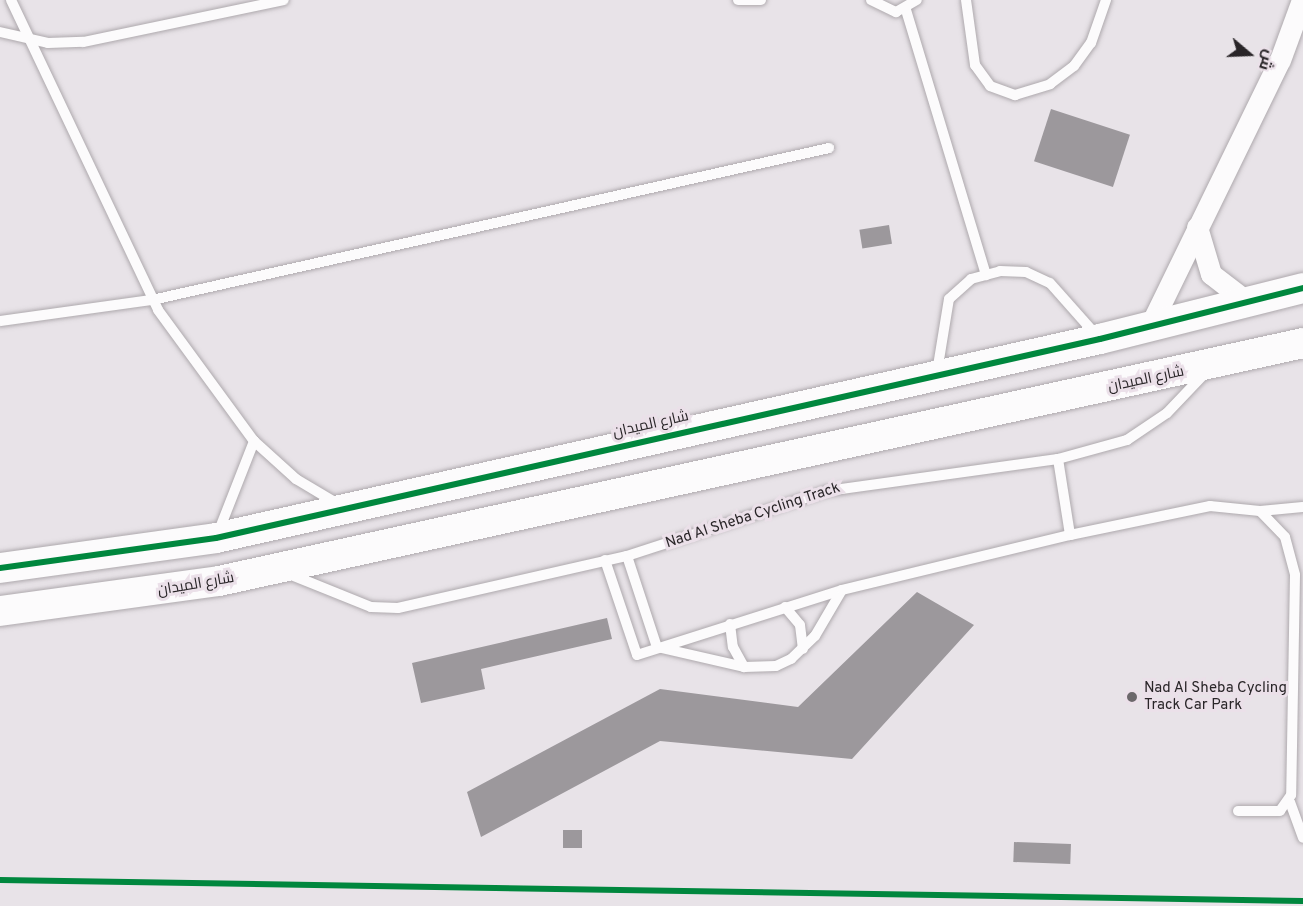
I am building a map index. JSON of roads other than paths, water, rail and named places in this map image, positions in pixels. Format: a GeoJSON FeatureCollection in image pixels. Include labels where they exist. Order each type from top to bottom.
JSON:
{"type":"FeatureCollection","features":[{"type":"Feature","properties":{"kind":"street"},"geometry":{"type":"LineString","coordinates":[[1149,328],[1280,60],[1302,0]]}},
{"type":"Feature","properties":{"kind":"street"},"geometry":{"type":"LineString","coordinates":[[1197,226],[1210,274],[1250,304]]}},
{"type":"Feature","properties":{"kind":"street","name":"شارع الميدان"},"geometry":{"type":"LineString","coordinates":[[0,568],[216,538],[937,372],[1149,328],[1250,304],[1303,288]]}},
{"type":"Feature","properties":{"kind":"street","name":"شارع الميدان"},"geometry":{"type":"LineString","coordinates":[[0,611],[148,593],[278,569],[1210,366],[1303,343]]}},
{"type":"Feature","properties":{"kind":"lane"},"geometry":{"type":"LineString","coordinates":[[11,0],[152,300],[254,441],[296,479],[346,508]]}},
{"type":"Feature","properties":{"kind":"lane"},"geometry":{"type":"LineString","coordinates":[[0,32],[31,40],[100,40],[284,0]]}},
{"type":"Feature","properties":{"kind":"lane"},"geometry":{"type":"LineString","coordinates":[[738,0],[761,0]]}},
{"type":"Feature","properties":{"kind":"lane"},"geometry":{"type":"LineString","coordinates":[[871,0],[886,11],[906,10],[917,0]]}},
{"type":"Feature","properties":{"kind":"lane"},"geometry":{"type":"LineString","coordinates":[[966,0],[975,65],[990,86],[1015,95],[1050,84],[1074,66],[1091,43],[1106,0]]}},
{"type":"Feature","properties":{"kind":"lane"},"geometry":{"type":"LineString","coordinates":[[906,10],[986,275]]}},
{"type":"Feature","properties":{"kind":"lane"},"geometry":{"type":"LineString","coordinates":[[0,321],[152,300],[829,148]]}},
{"type":"Feature","properties":{"kind":"lane"},"geometry":{"type":"LineString","coordinates":[[937,372],[949,299],[959,287],[986,275],[1013,270],[1039,276],[1060,291],[1100,339]]}},
{"type":"Feature","properties":{"kind":"lane","name":"Nad Al Sheba Cycling Track"},"geometry":{"type":"LineString","coordinates":[[278,569],[384,609],[627,556],[827,491],[1058,459],[1141,433],[1210,366]]}},
{"type":"Feature","properties":{"kind":"lane"},"geometry":{"type":"LineString","coordinates":[[216,538],[254,441]]}},
{"type":"Feature","properties":{"kind":"lane"},"geometry":{"type":"LineString","coordinates":[[1058,459],[1070,535]]}},
{"type":"Feature","properties":{"kind":"lane"},"geometry":{"type":"LineString","coordinates":[[605,560],[637,655],[842,590],[1070,535],[1210,506],[1260,511],[1303,507]]}},
{"type":"Feature","properties":{"kind":"lane"},"geometry":{"type":"LineString","coordinates":[[1260,511],[1285,537],[1292,555],[1299,615],[1298,705],[1290,802],[1303,838]]}},
{"type":"Feature","properties":{"kind":"lane"},"geometry":{"type":"LineString","coordinates":[[627,556],[657,647]]}},
{"type":"Feature","properties":{"kind":"lane"},"geometry":{"type":"LineString","coordinates":[[657,647],[744,667],[776,666],[803,649],[842,590]]}},
{"type":"Feature","properties":{"kind":"lane"},"geometry":{"type":"LineString","coordinates":[[785,607],[800,626],[803,649]]}},
{"type":"Feature","properties":{"kind":"lane"},"geometry":{"type":"LineString","coordinates":[[730,624],[733,647],[744,667]]}},
{"type":"Feature","properties":{"kind":"lane"},"geometry":{"type":"LineString","coordinates":[[1238,812],[1274,813],[1290,802]]}},
{"type":"Feature","properties":{"kind":"place","name":"Nad Al Sheba Cycling Track Car Park"},"geometry":{"type":"Point","coordinates":[1132,697]}}]}
